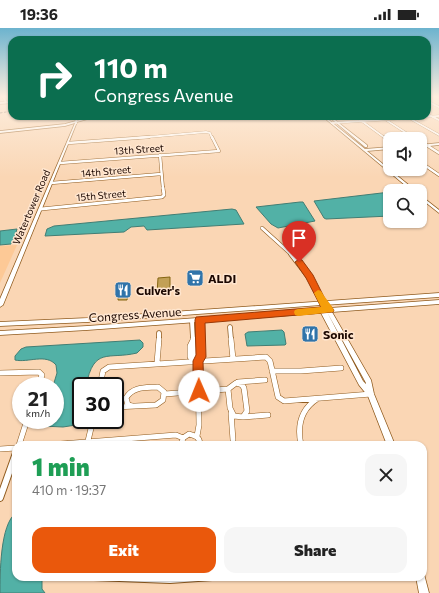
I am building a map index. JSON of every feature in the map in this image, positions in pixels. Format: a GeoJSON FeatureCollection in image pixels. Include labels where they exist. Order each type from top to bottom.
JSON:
{"type":"FeatureCollection","features":[{"type":"Feature","properties":{"kind":"street"},"geometry":{"type":"LineString","coordinates":[[0,132],[73,123]]}},
{"type":"Feature","properties":{"kind":"street","name":"Watertower Road"},"geometry":{"type":"LineString","coordinates":[[0,305],[76,123]]}},
{"type":"Feature","properties":{"kind":"street"},"geometry":{"type":"LineString","coordinates":[[332,123],[405,184]]}},
{"type":"Feature","properties":{"kind":"street"},"geometry":{"type":"LineString","coordinates":[[338,123],[366,146]]}},
{"type":"Feature","properties":{"kind":"street"},"geometry":{"type":"LineString","coordinates":[[365,123],[383,136]]}},
{"type":"Feature","properties":{"kind":"street"},"geometry":{"type":"LineString","coordinates":[[391,123],[405,132]]}},
{"type":"Feature","properties":{"kind":"street"},"geometry":{"type":"LineString","coordinates":[[418,123],[439,135]]}},
{"type":"Feature","properties":{"kind":"street","name":"13th Street"},"geometry":{"type":"LineString","coordinates":[[60,163],[219,151],[209,132],[68,143]]}},
{"type":"Feature","properties":{"kind":"street"},"geometry":{"type":"LineString","coordinates":[[427,145],[439,144]]}},
{"type":"Feature","properties":{"kind":"street"},"geometry":{"type":"LineString","coordinates":[[427,146],[439,153]]}},
{"type":"Feature","properties":{"kind":"street"},"geometry":{"type":"LineString","coordinates":[[364,150],[383,149]]}},
{"type":"Feature","properties":{"kind":"street"},"geometry":{"type":"LineString","coordinates":[[160,155],[162,174]]}},
{"type":"Feature","properties":{"kind":"street"},"geometry":{"type":"LineString","coordinates":[[427,167],[438,175]]}},
{"type":"Feature","properties":{"kind":"street","name":"14th Street"},"geometry":{"type":"LineString","coordinates":[[51,183],[162,174]]}},
{"type":"Feature","properties":{"kind":"street","name":"15th Street"},"geometry":{"type":"LineString","coordinates":[[41,209],[162,197],[164,195],[162,174]]}},
{"type":"Feature","properties":{"kind":"street"},"geometry":{"type":"LineString","coordinates":[[427,202],[439,212]]}},
{"type":"Feature","properties":{"kind":"street"},"geometry":{"type":"LineString","coordinates":[[262,228],[280,242],[299,262],[310,277],[361,383],[371,394],[390,441]]}},
{"type":"Feature","properties":{"kind":"street","name":"Congress Avenue"},"geometry":{"type":"LineString","coordinates":[[0,324],[88,320],[439,295]]}},
{"type":"Feature","properties":{"kind":"street","name":"Congress Avenue"},"geometry":{"type":"LineString","coordinates":[[0,333],[192,321],[439,302]]}},
{"type":"Feature","properties":{"kind":"street"},"geometry":{"type":"LineString","coordinates":[[196,359],[201,357],[200,320]]}},
{"type":"Feature","properties":{"kind":"street"},"geometry":{"type":"LineString","coordinates":[[192,321],[199,391],[199,425],[197,436],[200,441]]}},
{"type":"Feature","properties":{"kind":"street"},"geometry":{"type":"LineString","coordinates":[[230,327],[233,359]]}},
{"type":"Feature","properties":{"kind":"street"},"geometry":{"type":"LineString","coordinates":[[157,364],[159,332]]}},
{"type":"Feature","properties":{"kind":"street"},"geometry":{"type":"LineString","coordinates":[[102,377],[107,368],[196,359],[266,357],[269,359],[278,397],[284,401],[371,394]]}},
{"type":"Feature","properties":{"kind":"street"},"geometry":{"type":"LineString","coordinates":[[272,371],[301,371],[341,368]]}},
{"type":"Feature","properties":{"kind":"street"},"geometry":{"type":"LineString","coordinates":[[0,373],[40,372],[41,377]]}},
{"type":"Feature","properties":{"kind":"street"},"geometry":{"type":"LineString","coordinates":[[233,440],[228,389],[232,384],[236,383],[265,380]]}},
{"type":"Feature","properties":{"kind":"street"},"geometry":{"type":"LineString","coordinates":[[236,383],[242,385],[244,388],[247,411],[243,417]]}},
{"type":"Feature","properties":{"kind":"street"},"geometry":{"type":"LineString","coordinates":[[124,407],[156,405],[163,400],[164,394],[162,389],[158,387],[131,390],[126,398],[128,405],[132,406]]}},
{"type":"Feature","properties":{"kind":"street"},"geometry":{"type":"LineString","coordinates":[[164,394],[228,389]]}},
{"type":"Feature","properties":{"kind":"street"},"geometry":{"type":"LineString","coordinates":[[301,441],[299,426],[300,419],[305,409],[311,402],[324,397]]}},
{"type":"Feature","properties":{"kind":"street"},"geometry":{"type":"LineString","coordinates":[[296,400],[303,403],[305,409]]}},
{"type":"Feature","properties":{"kind":"street"},"geometry":{"type":"LineString","coordinates":[[231,411],[236,417],[268,415]]}},
{"type":"Feature","properties":{"kind":"street"},"geometry":{"type":"LineString","coordinates":[[20,441],[24,429]]}},
{"type":"Feature","properties":{"kind":"street"},"geometry":{"type":"LineString","coordinates":[[88,441],[91,429]]}},
{"type":"Feature","properties":{"kind":"street"},"geometry":{"type":"LineString","coordinates":[[108,441],[176,434],[183,438]]}},
{"type":"Feature","properties":{"kind":"street"},"geometry":{"type":"LineString","coordinates":[[182,441],[183,438],[189,434],[197,436]]}},
{"type":"Feature","properties":{"kind":"street"},"geometry":{"type":"LineString","coordinates":[[0,449],[12,448]]}},
{"type":"Feature","properties":{"kind":"street"},"geometry":{"type":"LineString","coordinates":[[0,498],[12,464]]}},
{"type":"Feature","properties":{"kind":"street"},"geometry":{"type":"LineString","coordinates":[[422,581],[424,593]]}},
{"type":"Feature","properties":{"kind":"shaded area"},"geometry":{"type":"Polygon","coordinates":[[[17,245],[0,283],[0,246],[17,245]]]}},
{"type":"Feature","properties":{"kind":"water"},"geometry":{"type":"Polygon","coordinates":[[[383,193],[383,216],[326,219],[314,201],[383,193]]]}},
{"type":"Feature","properties":{"kind":"water"},"geometry":{"type":"Polygon","coordinates":[[[303,202],[315,221],[278,228],[271,224],[256,207],[303,202]]]}},
{"type":"Feature","properties":{"kind":"water"},"geometry":{"type":"Polygon","coordinates":[[[232,209],[236,210],[244,224],[147,230],[144,226],[131,227],[124,232],[45,236],[47,229],[54,226],[232,209]]]}},
{"type":"Feature","properties":{"kind":"water"},"geometry":{"type":"Polygon","coordinates":[[[17,229],[11,244],[0,245],[0,231],[17,229]]]}},
{"type":"Feature","properties":{"kind":"water"},"geometry":{"type":"Polygon","coordinates":[[[282,330],[284,332],[285,345],[247,346],[245,334],[248,332],[282,330]]]}},
{"type":"Feature","properties":{"kind":"water"},"geometry":{"type":"Polygon","coordinates":[[[140,340],[143,343],[143,347],[137,353],[104,357],[98,360],[93,365],[88,377],[72,377],[72,426],[64,427],[64,377],[56,377],[56,365],[52,361],[42,359],[15,360],[15,356],[21,349],[26,347],[140,340]]]}},
{"type":"Feature","properties":{"kind":"water"},"geometry":{"type":"Polygon","coordinates":[[[12,518],[12,581],[42,581],[42,589],[45,593],[0,593],[2,550],[7,527],[12,518]]]}},
{"type":"Feature","properties":{"kind":"building"},"geometry":{"type":"Polygon","coordinates":[[[170,277],[170,294],[157,294],[158,278],[170,277]]]}},
{"type":"Feature","properties":{"kind":"building","name":"Culver's"},"geometry":{"type":"Polygon","coordinates":[[[129,285],[127,300],[118,300],[119,286],[129,285]]]}},
{"type":"Feature","properties":{"kind":"slow traffic"},"geometry":{"type":"LineString","coordinates":[[298,312],[330,310],[323,303],[318,293]]}},
{"type":"Feature","properties":{"kind":"place","name":"ALDI"},"geometry":{"type":"Point","coordinates":[195,278]}},
{"type":"Feature","properties":{"kind":"place","name":"Culver's"},"geometry":{"type":"Point","coordinates":[123,290]}},
{"type":"Feature","properties":{"kind":"place","name":"Sonic"},"geometry":{"type":"Point","coordinates":[310,334]}},
{"type":"Feature","properties":{"kind":"route"},"geometry":{"type":"LineString","coordinates":[[199,391],[198,361],[201,357],[200,320],[330,310],[323,303],[310,277],[299,262]]}}]}
